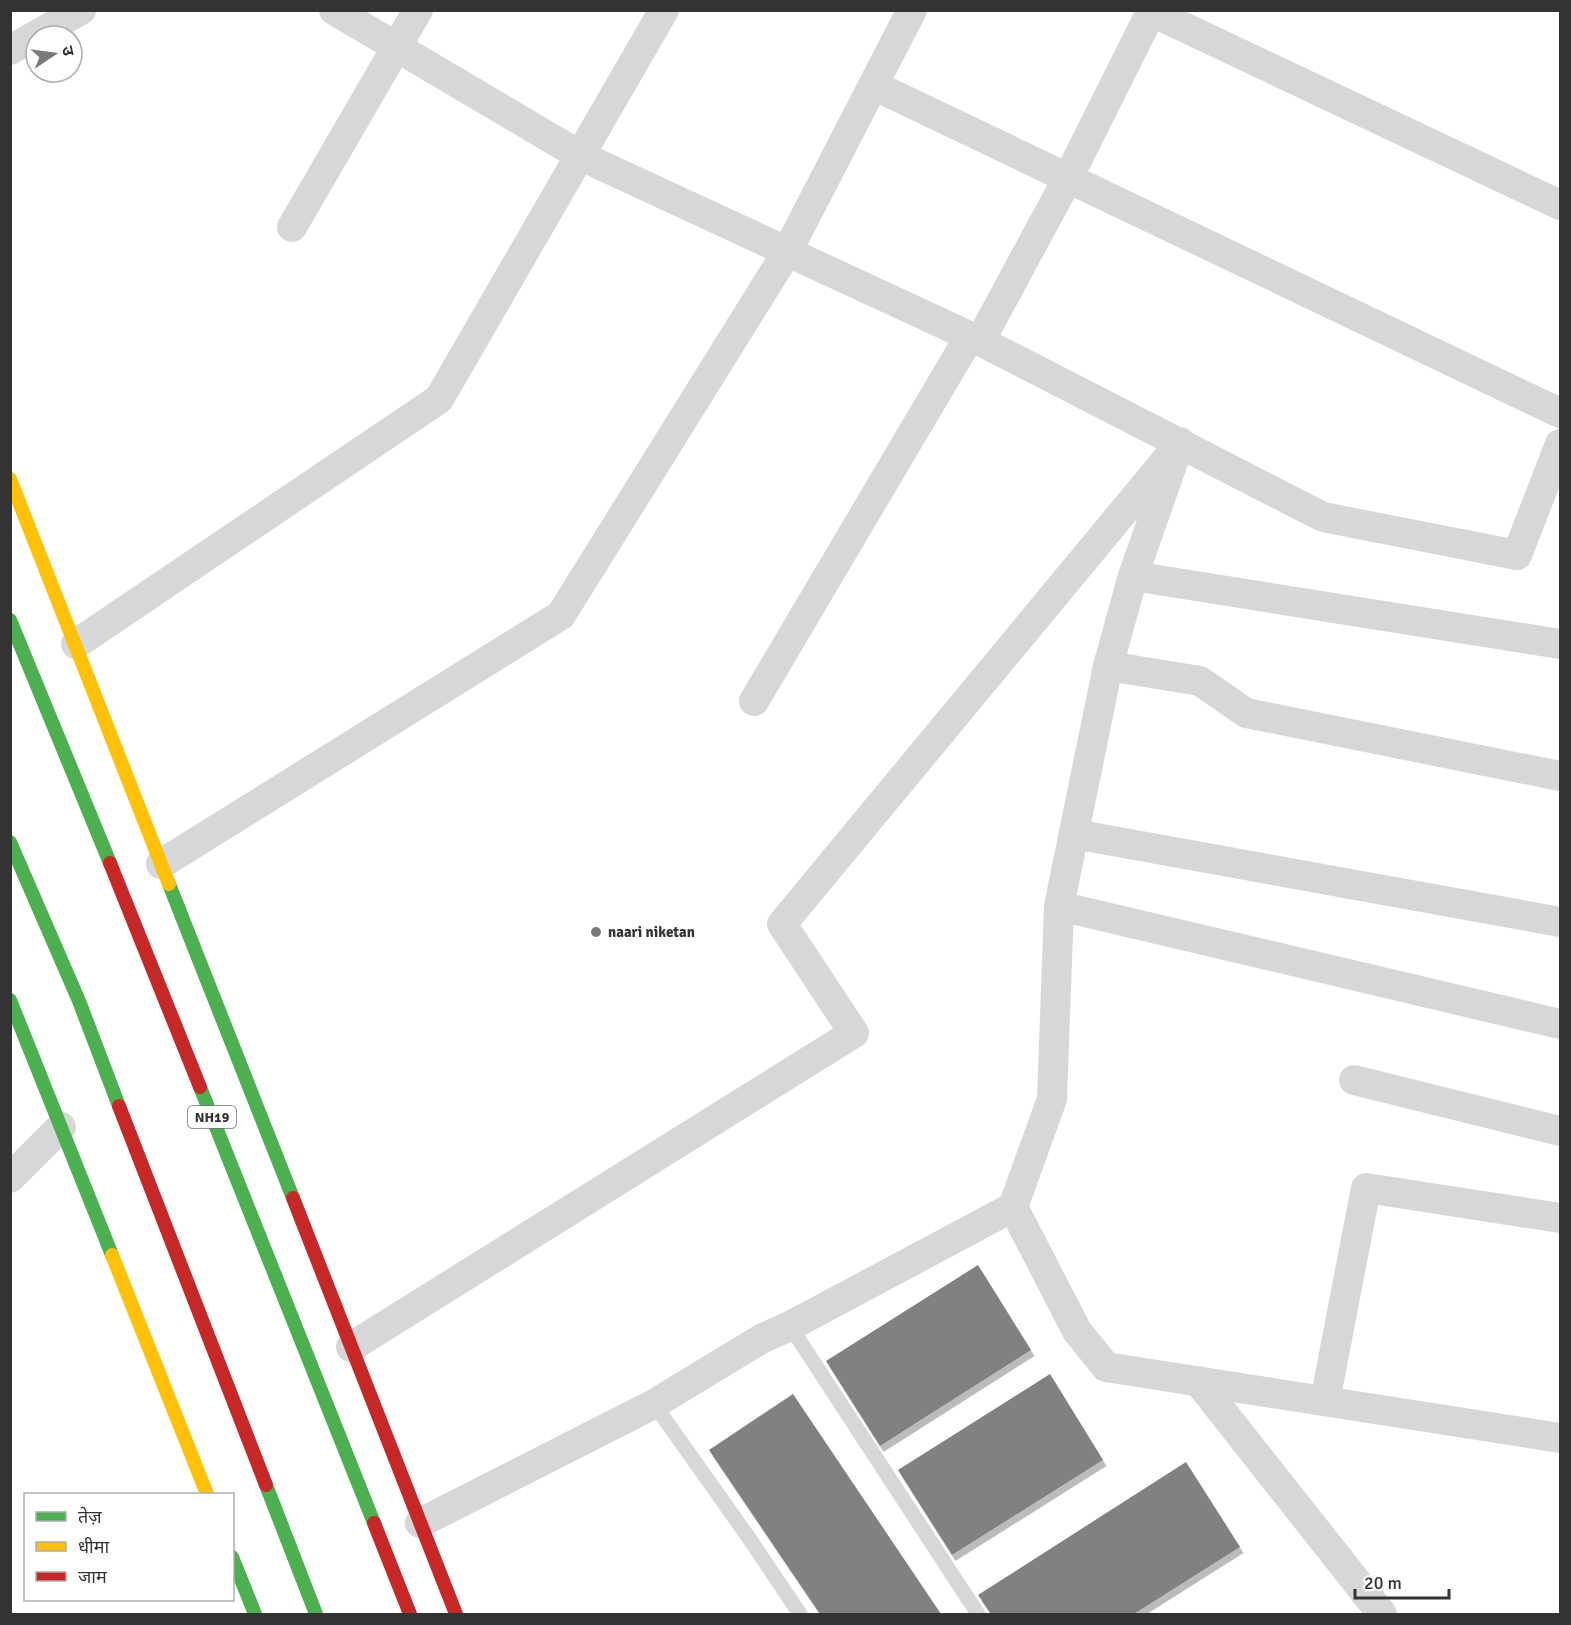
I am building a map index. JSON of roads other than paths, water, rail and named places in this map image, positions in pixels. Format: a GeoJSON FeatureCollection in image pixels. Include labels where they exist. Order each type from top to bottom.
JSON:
{"type":"FeatureCollection","features":[{"type":"Feature","properties":{"kind":"main road"},"geometry":{"type":"LineString","coordinates":[[10,479],[456,1614]]}},
{"type":"Feature","properties":{"kind":"main road","name":"NH19"},"geometry":{"type":"LineString","coordinates":[[10,620],[56,728],[410,1614]]}},
{"type":"Feature","properties":{"kind":"main road"},"geometry":{"type":"LineString","coordinates":[[10,842],[79,1001],[316,1614]]}},
{"type":"Feature","properties":{"kind":"main road"},"geometry":{"type":"LineString","coordinates":[[10,1000],[207,1493]]}},
{"type":"Feature","properties":{"kind":"main road"},"geometry":{"type":"LineString","coordinates":[[234,1562],[255,1614]]}},
{"type":"Feature","properties":{"kind":"street"},"geometry":{"type":"LineString","coordinates":[[10,50],[81,10]]}},
{"type":"Feature","properties":{"kind":"street"},"geometry":{"type":"LineString","coordinates":[[334,10],[580,156],[975,339],[1323,517],[1517,555],[1560,444]]}},
{"type":"Feature","properties":{"kind":"street"},"geometry":{"type":"LineString","coordinates":[[292,227],[418,10]]}},
{"type":"Feature","properties":{"kind":"street"},"geometry":{"type":"LineString","coordinates":[[76,644],[439,399],[664,10]]}},
{"type":"Feature","properties":{"kind":"street"},"geometry":{"type":"LineString","coordinates":[[161,864],[561,615],[787,252],[912,10]]}},
{"type":"Feature","properties":{"kind":"street"},"geometry":{"type":"LineString","coordinates":[[754,701],[975,339],[1068,178],[1152,11],[1560,205]]}},
{"type":"Feature","properties":{"kind":"street"},"geometry":{"type":"LineString","coordinates":[[873,85],[1560,412]]}},
{"type":"Feature","properties":{"kind":"street"},"geometry":{"type":"LineString","coordinates":[[420,1522],[654,1404],[761,1339],[790,1326],[1013,1207],[1052,1099],[1059,906],[1108,666],[1133,576],[1180,442]]}},
{"type":"Feature","properties":{"kind":"street"},"geometry":{"type":"LineString","coordinates":[[351,1347],[854,1033],[783,924],[1180,442]]}},
{"type":"Feature","properties":{"kind":"street"},"geometry":{"type":"LineString","coordinates":[[1133,576],[1560,644]]}},
{"type":"Feature","properties":{"kind":"street"},"geometry":{"type":"LineString","coordinates":[[1108,666],[1200,681],[1246,713],[1560,776]]}},
{"type":"Feature","properties":{"kind":"street"},"geometry":{"type":"LineString","coordinates":[[1074,834],[1560,922]]}},
{"type":"Feature","properties":{"kind":"street"},"geometry":{"type":"LineString","coordinates":[[1059,906],[1560,1024]]}},
{"type":"Feature","properties":{"kind":"street"},"geometry":{"type":"LineString","coordinates":[[1354,1080],[1560,1131]]}},
{"type":"Feature","properties":{"kind":"street"},"geometry":{"type":"LineString","coordinates":[[10,1178],[61,1127]]}},
{"type":"Feature","properties":{"kind":"street"},"geometry":{"type":"LineString","coordinates":[[1324,1401],[1366,1188],[1560,1218]]}},
{"type":"Feature","properties":{"kind":"street"},"geometry":{"type":"LineString","coordinates":[[1013,1207],[1077,1331],[1106,1367],[1560,1438]]}},
{"type":"Feature","properties":{"kind":"street"},"geometry":{"type":"LineString","coordinates":[[1198,1381],[1382,1614]]}},
{"type":"Feature","properties":{"kind":"lane"},"geometry":{"type":"LineString","coordinates":[[790,1326],[978,1614]]}},
{"type":"Feature","properties":{"kind":"lane"},"geometry":{"type":"LineString","coordinates":[[654,1404],[752,1541],[800,1614]]}},
{"type":"Feature","properties":{"kind":"place","name":"naari niketan"},"geometry":{"type":"Point","coordinates":[596,932]}}]}
